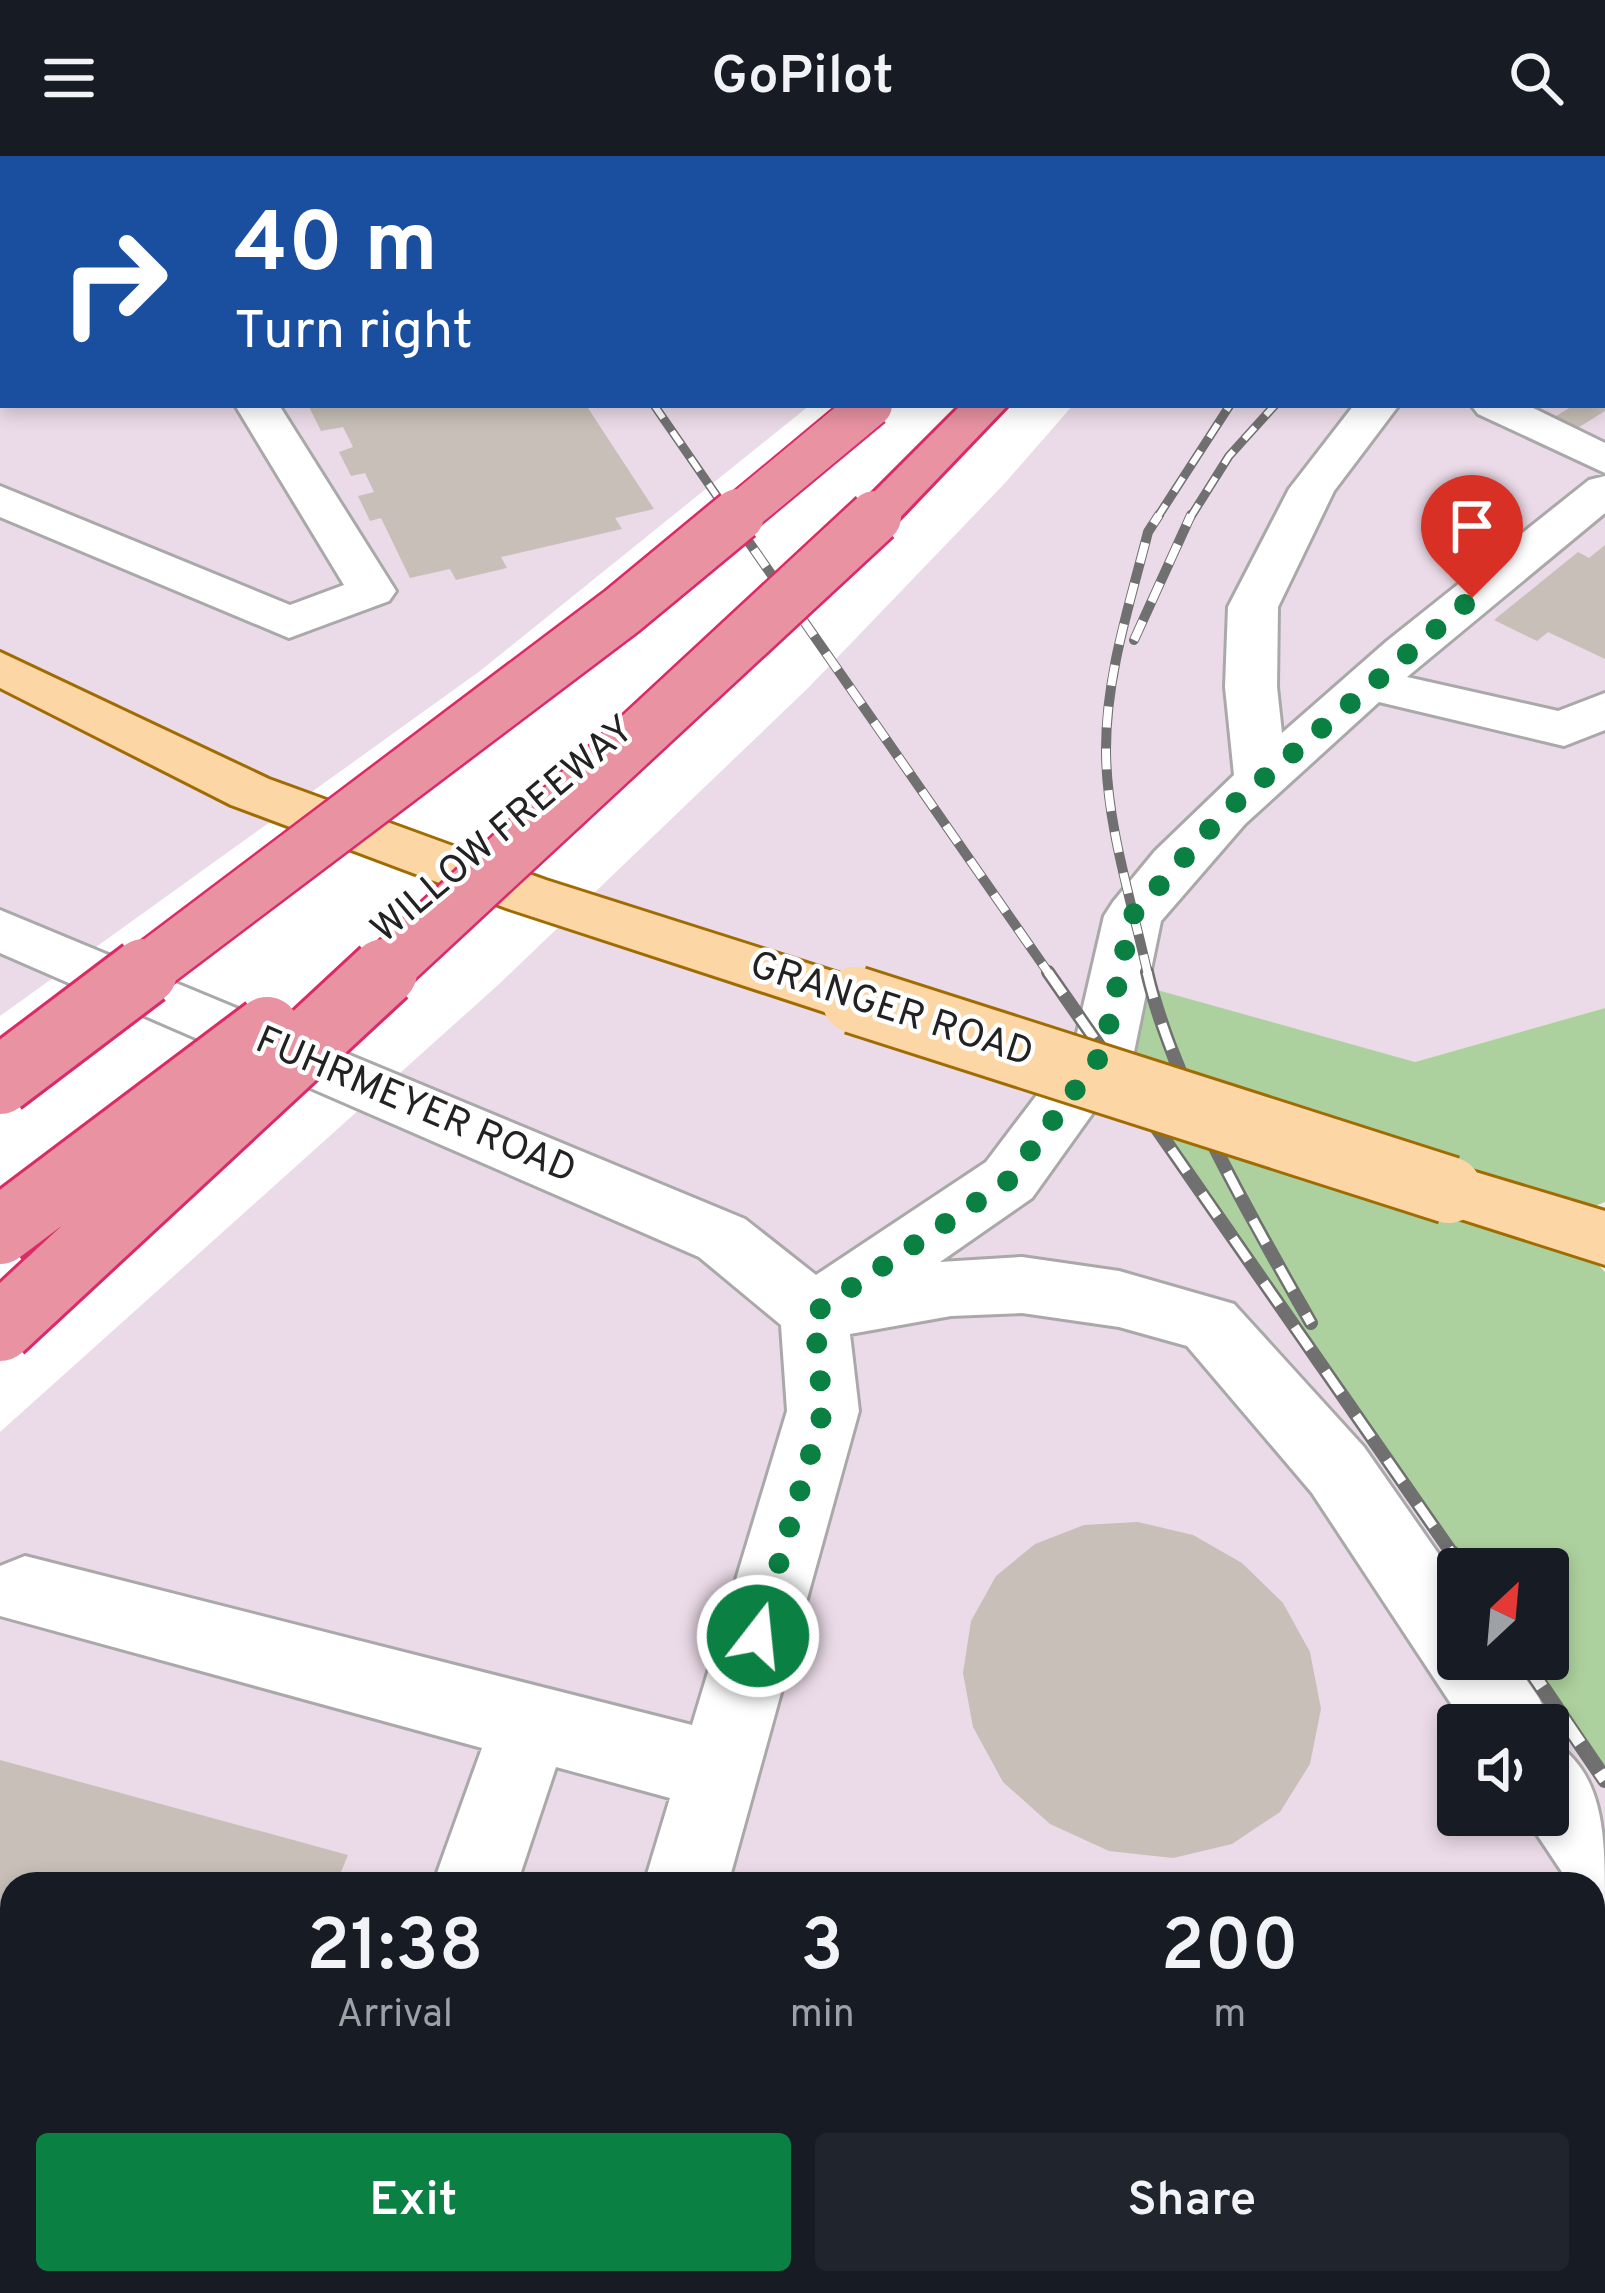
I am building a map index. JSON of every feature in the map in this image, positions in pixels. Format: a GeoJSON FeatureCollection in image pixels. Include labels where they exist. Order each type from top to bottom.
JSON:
{"type":"FeatureCollection","features":[{"type":"Feature","properties":{"kind":"highway"},"geometry":{"type":"LineString","coordinates":[[0,1081],[622,610],[867,408]]}},
{"type":"Feature","properties":{"kind":"highway","name":"WILLOW FREEWAY"},"geometry":{"type":"LineString","coordinates":[[0,1231],[268,1030],[875,517],[983,408]]}},
{"type":"Feature","properties":{"kind":"highway"},"geometry":{"type":"LineString","coordinates":[[0,1328],[875,517]]}},
{"type":"Feature","properties":{"kind":"highway"},"geometry":{"type":"LineString","coordinates":[[0,1042],[622,610]]}},
{"type":"Feature","properties":{"kind":"main road","name":"GRANGER ROAD"},"geometry":{"type":"LineString","coordinates":[[0,668],[250,792],[526,894],[1449,1190],[1588,1220]]}},
{"type":"Feature","properties":{"kind":"main road","name":"GRANGER ROAD"},"geometry":{"type":"LineString","coordinates":[[0,719],[116,760],[250,792]]}},
{"type":"Feature","properties":{"kind":"main road"},"geometry":{"type":"LineString","coordinates":[[1588,1220],[1605,1272]]}},
{"type":"Feature","properties":{"kind":"street"},"geometry":{"type":"LineString","coordinates":[[0,500],[289,623],[372,591],[259,408]]}},
{"type":"Feature","properties":{"kind":"street"},"geometry":{"type":"LineString","coordinates":[[1261,780],[1251,687],[1253,608],[1312,489],[1375,408]]}},
{"type":"Feature","properties":{"kind":"street"},"geometry":{"type":"LineString","coordinates":[[1499,408],[1605,460]]}},
{"type":"Feature","properties":{"kind":"street"},"geometry":{"type":"LineString","coordinates":[[814,1313],[1009,1180],[1103,1052],[1132,916],[1175,864],[1369,684],[1605,490]]}},
{"type":"Feature","properties":{"kind":"street"},"geometry":{"type":"LineString","coordinates":[[1369,684],[1591,732]]}},
{"type":"Feature","properties":{"kind":"street","name":"FUHRMEYER ROAD"},"geometry":{"type":"LineString","coordinates":[[0,930],[722,1238],[814,1313]]}},
{"type":"Feature","properties":{"kind":"street"},"geometry":{"type":"LineString","coordinates":[[814,1313],[950,1288],[1022,1285],[1119,1299],[1210,1324],[1338,1470],[1437,1616]]}},
{"type":"Feature","properties":{"kind":"street"},"geometry":{"type":"LineString","coordinates":[[690,1872],[823,1411],[814,1313]]}},
{"type":"Feature","properties":{"kind":"street"},"geometry":{"type":"LineString","coordinates":[[25,1591],[719,1772]]}},
{"type":"Feature","properties":{"kind":"street"},"geometry":{"type":"LineString","coordinates":[[479,1872],[530,1722]]}},
{"type":"Feature","properties":{"kind":"street"},"geometry":{"type":"LineString","coordinates":[[1569,1810],[1605,1862]]}},
{"type":"Feature","properties":{"kind":"shaded area"},"geometry":{"type":"Polygon","coordinates":[[[0,408],[1605,408],[1605,1008],[1415,1062],[1103,1052],[1444,1548],[1437,1548],[1437,1680],[1537,1680],[1553,1704],[1437,1704],[1437,1836],[1569,1836],[1569,1727],[1605,1780],[1605,1872],[0,1872],[0,408]]]}},
{"type":"Feature","properties":{"kind":"green space"},"geometry":{"type":"Polygon","coordinates":[[[1150,988],[1415,1062],[1605,1008],[1605,1202],[1556,1221],[1605,1272],[1605,1787],[1569,1734],[1569,1704],[1549,1704],[1532,1680],[1569,1680],[1569,1548],[1442,1548],[1128,1087],[1150,988]]]}},
{"type":"Feature","properties":{"kind":"pier"},"geometry":{"type":"Polygon","coordinates":[[[806,408],[1070,408],[808,688],[498,985],[0,1432],[0,1016],[480,671],[806,408]]]}},
{"type":"Feature","properties":{"kind":"building"},"geometry":{"type":"Polygon","coordinates":[[[310,408],[588,408],[654,509],[615,518],[622,529],[501,557],[507,568],[456,580],[450,569],[410,578],[381,518],[370,521],[358,496],[374,492],[365,473],[351,476],[339,452],[353,447],[343,427],[321,431],[310,408]]]}},
{"type":"Feature","properties":{"kind":"building"},"geometry":{"type":"Polygon","coordinates":[[[1569,408],[1605,408],[1576,429],[1553,418],[1569,408]]]}},
{"type":"Feature","properties":{"kind":"building"},"geometry":{"type":"Polygon","coordinates":[[[1605,545],[1605,659],[1548,632],[1537,641],[1494,620],[1578,552],[1589,558],[1605,545]]]}},
{"type":"Feature","properties":{"kind":"building"},"geometry":{"type":"Polygon","coordinates":[[[1138,1522],[1193,1535],[1242,1563],[1283,1603],[1310,1652],[1321,1709],[1310,1764],[1280,1812],[1232,1844],[1173,1858],[1109,1851],[1050,1824],[1003,1782],[973,1727],[963,1673],[971,1621],[996,1576],[1035,1544],[1084,1525],[1138,1522]]]}},
{"type":"Feature","properties":{"kind":"building"},"geometry":{"type":"Polygon","coordinates":[[[0,1760],[348,1855],[341,1872],[0,1872],[0,1760]]]}},
{"type":"Feature","properties":{"kind":"railway"},"geometry":{"type":"LineString","coordinates":[[656,408],[732,518]]}},
{"type":"Feature","properties":{"kind":"railway"},"geometry":{"type":"LineString","coordinates":[[1157,518],[1228,408]]}},
{"type":"Feature","properties":{"kind":"railway"},"geometry":{"type":"LineString","coordinates":[[1190,518],[1229,456],[1272,408]]}},
{"type":"Feature","properties":{"kind":"railway"},"geometry":{"type":"LineString","coordinates":[[730,515],[1050,975]]}},
{"type":"Feature","properties":{"kind":"railway"},"geometry":{"type":"LineString","coordinates":[[1148,975],[1115,834],[1106,749],[1120,639],[1148,532],[1159,515]]}},
{"type":"Feature","properties":{"kind":"railway"},"geometry":{"type":"LineString","coordinates":[[1134,640],[1191,515]]}},
{"type":"Feature","properties":{"kind":"railway"},"geometry":{"type":"LineString","coordinates":[[1048,972],[1448,1548]]}},
{"type":"Feature","properties":{"kind":"railway"},"geometry":{"type":"LineString","coordinates":[[1147,972],[1195,1106],[1311,1323]]}},
{"type":"Feature","properties":{"kind":"railway"},"geometry":{"type":"LineString","coordinates":[[1537,1680],[1605,1780]]}},
{"type":"Feature","properties":{"kind":"route"},"geometry":{"type":"LineString","coordinates":[[758,1636],[823,1411],[814,1313],[1009,1180],[1103,1052],[1132,916],[1226,811],[1472,598]]}}]}
